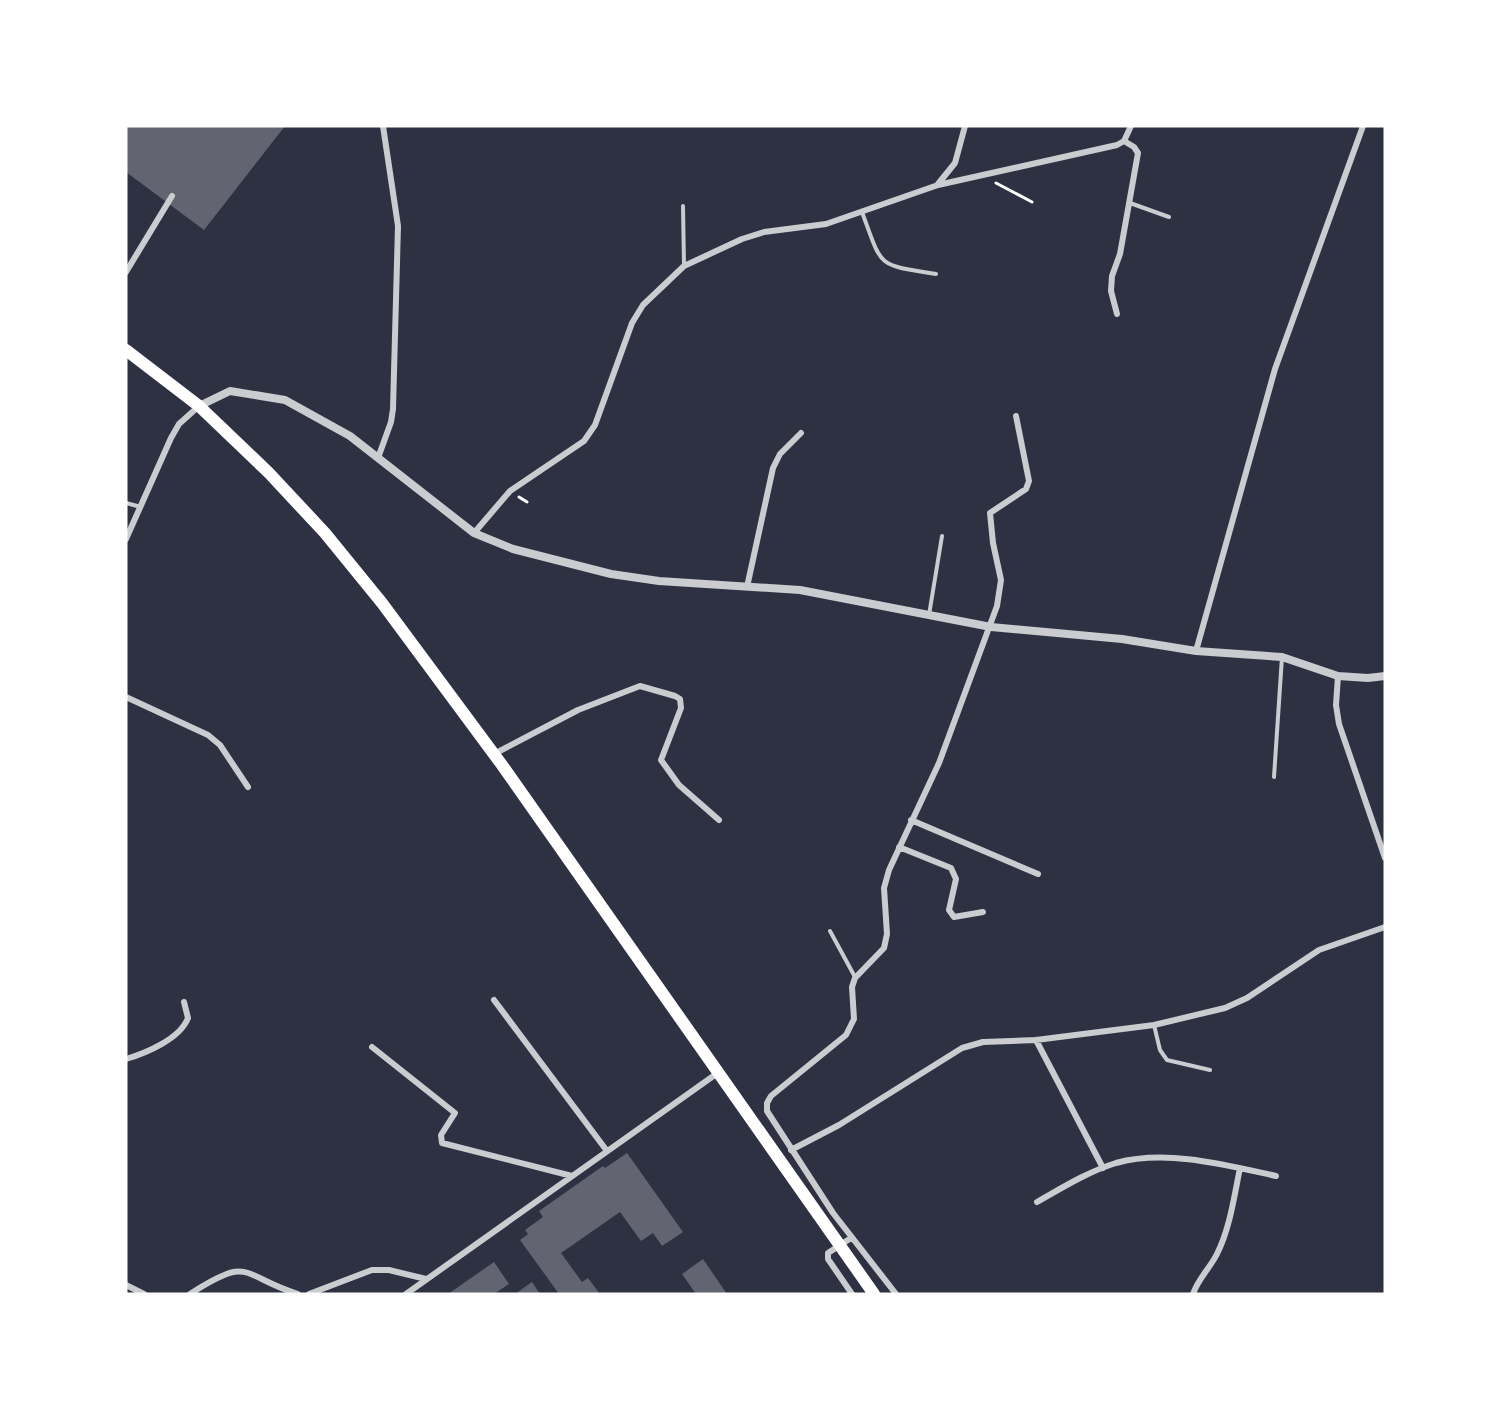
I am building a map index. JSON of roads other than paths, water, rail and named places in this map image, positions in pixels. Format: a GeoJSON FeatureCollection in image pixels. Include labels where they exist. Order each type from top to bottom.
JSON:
{"type":"FeatureCollection","features":[{"type":"Feature","properties":{"kind":"highway"},"geometry":{"type":"LineString","coordinates":[[126,350],[199,406],[269,473],[325,533],[382,603],[494,754],[874,1294]]}},
{"type":"Feature","properties":{"kind":"street"},"geometry":{"type":"LineString","coordinates":[[378,458],[392,422],[398,226],[383,126]]}},
{"type":"Feature","properties":{"kind":"street"},"geometry":{"type":"LineString","coordinates":[[938,185],[955,163],[965,126]]}},
{"type":"Feature","properties":{"kind":"street"},"geometry":{"type":"LineString","coordinates":[[474,533],[492,509],[510,491],[584,441],[595,424],[632,323],[643,305],[684,266],[742,239],[764,232],[826,224],[938,185],[1117,145],[1124,141],[1131,126]]}},
{"type":"Feature","properties":{"kind":"street"},"geometry":{"type":"LineString","coordinates":[[1196,651],[1275,369],[1363,126]]}},
{"type":"Feature","properties":{"kind":"street"},"geometry":{"type":"LineString","coordinates":[[1118,315],[1111,291],[1112,276],[1120,254],[1138,153],[1134,147],[1124,141]]}},
{"type":"Feature","properties":{"kind":"street"},"geometry":{"type":"LineString","coordinates":[[126,272],[172,196]]}},
{"type":"Feature","properties":{"kind":"street"},"geometry":{"type":"LineString","coordinates":[[126,539],[179,424],[199,406],[230,391],[285,400],[330,423],[474,533],[513,549],[611,574],[659,581],[800,590],[991,627],[1122,639],[1196,651],[1282,657],[1338,676],[1368,678],[1385,676]]}},
{"type":"Feature","properties":{"kind":"street"},"geometry":{"type":"LineString","coordinates":[[896,1294],[851,1238],[791,1150],[767,1111],[767,1103],[771,1096],[846,1035],[854,1019],[852,987],[855,978],[884,948],[887,934],[884,888],[911,820],[939,763],[991,627],[1001,580],[993,543],[990,513],[1026,489],[1029,481],[1016,416]]}},
{"type":"Feature","properties":{"kind":"street"},"geometry":{"type":"LineString","coordinates":[[747,587],[773,468],[780,454],[801,433]]}},
{"type":"Feature","properties":{"kind":"street"},"geometry":{"type":"LineString","coordinates":[[1338,676],[1336,705],[1339,724],[1385,858]]}},
{"type":"Feature","properties":{"kind":"street"},"geometry":{"type":"LineString","coordinates":[[494,754],[578,710],[640,686],[675,696],[680,699],[681,708],[661,760],[679,785],[719,820]]}},
{"type":"Feature","properties":{"kind":"street"},"geometry":{"type":"LineString","coordinates":[[126,697],[208,735],[220,745],[248,787]]}},
{"type":"Feature","properties":{"kind":"street"},"geometry":{"type":"LineString","coordinates":[[911,820],[1038,874]]}},
{"type":"Feature","properties":{"kind":"street"},"geometry":{"type":"LineString","coordinates":[[899,848],[951,868],[956,879],[949,910],[954,917],[983,912]]}},
{"type":"Feature","properties":{"kind":"street"},"geometry":{"type":"LineString","coordinates":[[791,1150],[839,1125],[962,1048],[983,1042],[1036,1040],[1154,1025],[1225,1008],[1247,998],[1319,950],[1385,927]]}},
{"type":"Feature","properties":{"kind":"street"},"geometry":{"type":"LineString","coordinates":[[494,1000],[608,1151]]}},
{"type":"Feature","properties":{"kind":"street"},"geometry":{"type":"LineString","coordinates":[[126,1059],[173,1037],[180,1031],[188,1018],[184,1002]]}},
{"type":"Feature","properties":{"kind":"street"},"geometry":{"type":"LineString","coordinates":[[1036,1040],[1103,1168]]}},
{"type":"Feature","properties":{"kind":"street"},"geometry":{"type":"LineString","coordinates":[[372,1047],[455,1113],[441,1135],[442,1143],[572,1176]]}},
{"type":"Feature","properties":{"kind":"street"},"geometry":{"type":"LineString","coordinates":[[406,1294],[719,1072]]}},
{"type":"Feature","properties":{"kind":"street"},"geometry":{"type":"LineString","coordinates":[[1037,1202],[1103,1168],[1117,1163],[1154,1158],[1240,1168],[1276,1176]]}},
{"type":"Feature","properties":{"kind":"street"},"geometry":{"type":"LineString","coordinates":[[1193,1294],[1196,1285],[1217,1254],[1229,1220],[1240,1168]]}},
{"type":"Feature","properties":{"kind":"street"},"geometry":{"type":"LineString","coordinates":[[851,1238],[828,1253],[828,1259],[852,1294]]}},
{"type":"Feature","properties":{"kind":"street"},"geometry":{"type":"LineString","coordinates":[[309,1294],[372,1270],[389,1270],[426,1279]]}},
{"type":"Feature","properties":{"kind":"street"},"geometry":{"type":"LineString","coordinates":[[190,1294],[219,1276],[238,1271],[252,1272],[298,1294]]}},
{"type":"Feature","properties":{"kind":"street"},"geometry":{"type":"LineString","coordinates":[[126,1285],[144,1294]]}},
{"type":"Feature","properties":{"kind":"lane"},"geometry":{"type":"LineString","coordinates":[[1130,203],[1169,217]]}},
{"type":"Feature","properties":{"kind":"lane"},"geometry":{"type":"LineString","coordinates":[[683,206],[684,266]]}},
{"type":"Feature","properties":{"kind":"lane"},"geometry":{"type":"LineString","coordinates":[[862,212],[879,257],[886,264],[936,274]]}},
{"type":"Feature","properties":{"kind":"lane"},"geometry":{"type":"LineString","coordinates":[[126,503],[141,507]]}},
{"type":"Feature","properties":{"kind":"lane"},"geometry":{"type":"LineString","coordinates":[[928,616],[942,536]]}},
{"type":"Feature","properties":{"kind":"lane"},"geometry":{"type":"LineString","coordinates":[[1274,777],[1282,657]]}},
{"type":"Feature","properties":{"kind":"lane"},"geometry":{"type":"LineString","coordinates":[[830,931],[855,978]]}},
{"type":"Feature","properties":{"kind":"lane"},"geometry":{"type":"LineString","coordinates":[[1154,1025],[1160,1050],[1167,1060],[1210,1070]]}}]}
